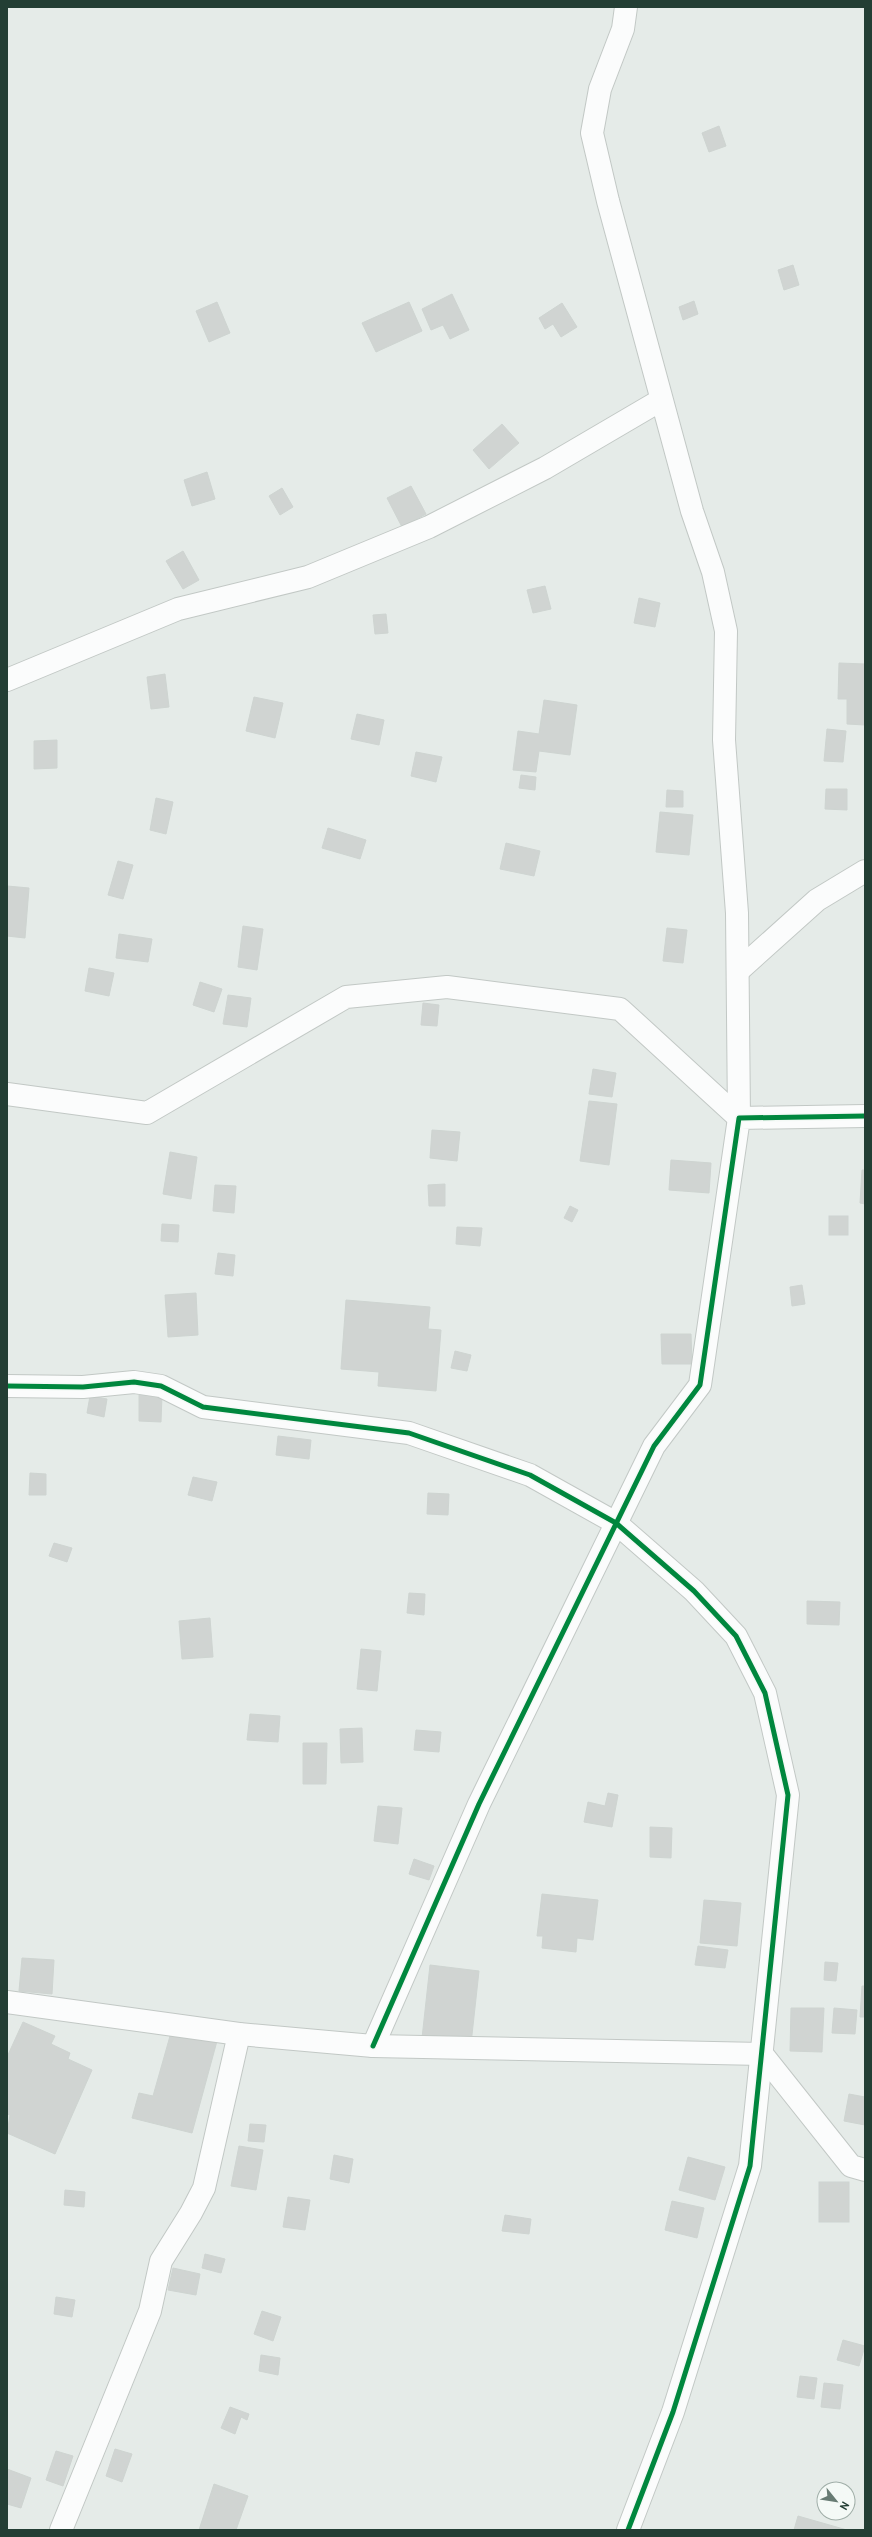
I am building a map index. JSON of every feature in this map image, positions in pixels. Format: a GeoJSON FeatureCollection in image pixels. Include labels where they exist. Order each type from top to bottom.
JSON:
{"type":"FeatureCollection","features":[{"type":"Feature","properties":{"kind":"street"},"geometry":{"type":"LineString","coordinates":[[373,2046],[479,1804],[654,1446],[700,1385],[739,1118],[737,913],[724,740],[726,630],[713,572],[692,511],[661,400],[608,201],[592,133],[600,89],[623,29],[626,7]]}},
{"type":"Feature","properties":{"kind":"street"},"geometry":{"type":"LineString","coordinates":[[7,680],[178,609],[308,577],[429,527],[545,468],[661,400]]}},
{"type":"Feature","properties":{"kind":"street"},"geometry":{"type":"LineString","coordinates":[[738,971],[817,900],[865,871]]}},
{"type":"Feature","properties":{"kind":"street"},"geometry":{"type":"LineString","coordinates":[[7,1094],[147,1113],[346,997],[447,987],[620,1010],[739,1118],[865,1116]]}},
{"type":"Feature","properties":{"kind":"street"},"geometry":{"type":"LineString","coordinates":[[7,1386],[83,1387],[134,1382],[161,1386],[203,1407],[409,1433],[530,1475],[616,1523],[694,1591],[736,1636],[765,1693],[788,1795],[750,2166],[673,2412],[628,2530]]}},
{"type":"Feature","properties":{"kind":"street"},"geometry":{"type":"LineString","coordinates":[[7,2002],[239,2034],[373,2046],[762,2054]]}},
{"type":"Feature","properties":{"kind":"street"},"geometry":{"type":"LineString","coordinates":[[61,2530],[150,2310],[161,2261],[191,2213],[204,2188],[239,2034]]}},
{"type":"Feature","properties":{"kind":"street"},"geometry":{"type":"LineString","coordinates":[[762,2054],[851,2166],[865,2170]]}},
{"type":"Feature","properties":{"kind":"building"},"geometry":{"type":"Polygon","coordinates":[[[719,126],[726,146],[709,152],[702,133],[719,126]]]}},
{"type":"Feature","properties":{"kind":"building"},"geometry":{"type":"Polygon","coordinates":[[[793,265],[799,285],[784,290],[778,270],[793,265]]]}},
{"type":"Feature","properties":{"kind":"building"},"geometry":{"type":"Polygon","coordinates":[[[452,294],[469,330],[450,339],[443,325],[431,330],[422,309],[452,294]]]}},
{"type":"Feature","properties":{"kind":"building"},"geometry":{"type":"Polygon","coordinates":[[[694,301],[698,314],[683,320],[679,307],[694,301]]]}},
{"type":"Feature","properties":{"kind":"building"},"geometry":{"type":"Polygon","coordinates":[[[217,302],[230,333],[209,342],[196,311],[217,302]]]}},
{"type":"Feature","properties":{"kind":"building"},"geometry":{"type":"Polygon","coordinates":[[[409,302],[422,331],[376,352],[362,323],[409,302]]]}},
{"type":"Feature","properties":{"kind":"building"},"geometry":{"type":"Polygon","coordinates":[[[562,303],[577,327],[561,337],[553,324],[545,329],[539,318],[562,303]]]}},
{"type":"Feature","properties":{"kind":"building"},"geometry":{"type":"Polygon","coordinates":[[[502,424],[519,443],[489,469],[473,450],[502,424]]]}},
{"type":"Feature","properties":{"kind":"building"},"geometry":{"type":"Polygon","coordinates":[[[207,472],[215,499],[192,506],[184,480],[207,472]]]}},
{"type":"Feature","properties":{"kind":"building"},"geometry":{"type":"Polygon","coordinates":[[[411,486],[426,514],[402,527],[387,498],[411,486]]]}},
{"type":"Feature","properties":{"kind":"building"},"geometry":{"type":"Polygon","coordinates":[[[282,488],[293,507],[280,515],[269,496],[282,488]]]}},
{"type":"Feature","properties":{"kind":"building"},"geometry":{"type":"Polygon","coordinates":[[[183,551],[199,580],[183,589],[166,561],[183,551]]]}},
{"type":"Feature","properties":{"kind":"building"},"geometry":{"type":"Polygon","coordinates":[[[545,586],[551,609],[533,613],[527,590],[545,586]]]}},
{"type":"Feature","properties":{"kind":"building"},"geometry":{"type":"Polygon","coordinates":[[[639,598],[660,603],[655,627],[634,623],[639,598]]]}},
{"type":"Feature","properties":{"kind":"building"},"geometry":{"type":"Polygon","coordinates":[[[386,614],[388,633],[375,634],[373,615],[386,614]]]}},
{"type":"Feature","properties":{"kind":"building"},"geometry":{"type":"Polygon","coordinates":[[[839,663],[865,664],[865,725],[847,724],[847,699],[838,699],[839,663]]]}},
{"type":"Feature","properties":{"kind":"building"},"geometry":{"type":"Polygon","coordinates":[[[165,674],[169,707],[151,709],[147,677],[165,674]]]}},
{"type":"Feature","properties":{"kind":"building"},"geometry":{"type":"Polygon","coordinates":[[[254,697],[283,703],[275,738],[246,731],[254,697]]]}},
{"type":"Feature","properties":{"kind":"building"},"geometry":{"type":"Polygon","coordinates":[[[544,700],[577,705],[570,755],[539,751],[536,772],[513,770],[518,731],[539,734],[544,700]]]}},
{"type":"Feature","properties":{"kind":"building"},"geometry":{"type":"Polygon","coordinates":[[[357,714],[384,720],[379,745],[351,739],[357,714]]]}},
{"type":"Feature","properties":{"kind":"building"},"geometry":{"type":"Polygon","coordinates":[[[827,729],[846,731],[843,762],[824,761],[827,729]]]}},
{"type":"Feature","properties":{"kind":"building"},"geometry":{"type":"Polygon","coordinates":[[[57,740],[57,768],[34,769],[34,741],[57,740]]]}},
{"type":"Feature","properties":{"kind":"building"},"geometry":{"type":"Polygon","coordinates":[[[416,752],[442,757],[436,782],[411,776],[416,752]]]}},
{"type":"Feature","properties":{"kind":"building"},"geometry":{"type":"Polygon","coordinates":[[[521,775],[536,777],[535,790],[519,788],[521,775]]]}},
{"type":"Feature","properties":{"kind":"building"},"geometry":{"type":"Polygon","coordinates":[[[826,789],[847,789],[847,810],[825,809],[826,789]]]}},
{"type":"Feature","properties":{"kind":"building"},"geometry":{"type":"Polygon","coordinates":[[[667,790],[683,791],[683,807],[666,807],[667,790]]]}},
{"type":"Feature","properties":{"kind":"building"},"geometry":{"type":"Polygon","coordinates":[[[156,798],[173,802],[166,834],[150,830],[156,798]]]}},
{"type":"Feature","properties":{"kind":"building"},"geometry":{"type":"Polygon","coordinates":[[[660,812],[693,815],[689,855],[656,852],[660,812]]]}},
{"type":"Feature","properties":{"kind":"building"},"geometry":{"type":"Polygon","coordinates":[[[328,828],[366,840],[360,859],[322,848],[328,828]]]}},
{"type":"Feature","properties":{"kind":"building"},"geometry":{"type":"Polygon","coordinates":[[[506,843],[540,851],[534,876],[500,869],[506,843]]]}},
{"type":"Feature","properties":{"kind":"building"},"geometry":{"type":"Polygon","coordinates":[[[118,861],[133,865],[123,899],[108,895],[118,861]]]}},
{"type":"Feature","properties":{"kind":"building"},"geometry":{"type":"Polygon","coordinates":[[[7,886],[29,888],[25,938],[7,936],[7,886]]]}},
{"type":"Feature","properties":{"kind":"building"},"geometry":{"type":"Polygon","coordinates":[[[243,926],[263,929],[257,970],[238,967],[243,926]]]}},
{"type":"Feature","properties":{"kind":"building"},"geometry":{"type":"Polygon","coordinates":[[[667,928],[687,930],[683,963],[663,961],[667,928]]]}},
{"type":"Feature","properties":{"kind":"building"},"geometry":{"type":"Polygon","coordinates":[[[119,934],[152,939],[148,962],[116,958],[119,934]]]}},
{"type":"Feature","properties":{"kind":"building"},"geometry":{"type":"Polygon","coordinates":[[[89,968],[114,973],[109,996],[85,991],[89,968]]]}},
{"type":"Feature","properties":{"kind":"building"},"geometry":{"type":"Polygon","coordinates":[[[200,982],[222,989],[214,1012],[193,1005],[200,982]]]}},
{"type":"Feature","properties":{"kind":"building"},"geometry":{"type":"Polygon","coordinates":[[[228,995],[251,998],[247,1027],[223,1024],[228,995]]]}},
{"type":"Feature","properties":{"kind":"building"},"geometry":{"type":"Polygon","coordinates":[[[423,1003],[439,1005],[437,1026],[421,1025],[423,1003]]]}},
{"type":"Feature","properties":{"kind":"building"},"geometry":{"type":"Polygon","coordinates":[[[593,1069],[616,1073],[612,1097],[589,1094],[593,1069]]]}},
{"type":"Feature","properties":{"kind":"building"},"geometry":{"type":"Polygon","coordinates":[[[589,1101],[617,1104],[609,1165],[580,1161],[589,1101]]]}},
{"type":"Feature","properties":{"kind":"building"},"geometry":{"type":"Polygon","coordinates":[[[432,1130],[460,1132],[457,1161],[430,1158],[432,1130]]]}},
{"type":"Feature","properties":{"kind":"building"},"geometry":{"type":"Polygon","coordinates":[[[170,1152],[197,1157],[191,1199],[163,1194],[170,1152]]]}},
{"type":"Feature","properties":{"kind":"building"},"geometry":{"type":"Polygon","coordinates":[[[671,1160],[711,1163],[709,1193],[669,1190],[671,1160]]]}},
{"type":"Feature","properties":{"kind":"building"},"geometry":{"type":"Polygon","coordinates":[[[862,1170],[865,1170],[865,1204],[860,1203],[862,1170]]]}},
{"type":"Feature","properties":{"kind":"building"},"geometry":{"type":"Polygon","coordinates":[[[445,1184],[445,1206],[429,1206],[428,1185],[445,1184]]]}},
{"type":"Feature","properties":{"kind":"building"},"geometry":{"type":"Polygon","coordinates":[[[215,1185],[236,1186],[234,1213],[213,1211],[215,1185]]]}},
{"type":"Feature","properties":{"kind":"building"},"geometry":{"type":"Polygon","coordinates":[[[570,1206],[578,1210],[572,1222],[564,1218],[570,1206]]]}},
{"type":"Feature","properties":{"kind":"building"},"geometry":{"type":"Polygon","coordinates":[[[829,1216],[848,1216],[848,1235],[829,1235],[829,1216]]]}},
{"type":"Feature","properties":{"kind":"building"},"geometry":{"type":"Polygon","coordinates":[[[162,1224],[179,1225],[178,1242],[161,1241],[162,1224]]]}},
{"type":"Feature","properties":{"kind":"building"},"geometry":{"type":"Polygon","coordinates":[[[457,1227],[482,1228],[480,1246],[456,1244],[457,1227]]]}},
{"type":"Feature","properties":{"kind":"building"},"geometry":{"type":"Polygon","coordinates":[[[218,1253],[235,1255],[233,1276],[215,1274],[218,1253]]]}},
{"type":"Feature","properties":{"kind":"building"},"geometry":{"type":"Polygon","coordinates":[[[802,1285],[805,1304],[792,1306],[790,1287],[802,1285]]]}},
{"type":"Feature","properties":{"kind":"building"},"geometry":{"type":"Polygon","coordinates":[[[196,1293],[198,1335],[168,1337],[165,1295],[196,1293]]]}},
{"type":"Feature","properties":{"kind":"building"},"geometry":{"type":"Polygon","coordinates":[[[346,1300],[430,1307],[428,1329],[441,1330],[436,1391],[378,1386],[379,1372],[341,1369],[346,1300]]]}},
{"type":"Feature","properties":{"kind":"building"},"geometry":{"type":"Polygon","coordinates":[[[661,1334],[691,1334],[692,1364],[662,1364],[661,1334]]]}},
{"type":"Feature","properties":{"kind":"building"},"geometry":{"type":"Polygon","coordinates":[[[455,1351],[471,1355],[467,1371],[451,1368],[455,1351]]]}},
{"type":"Feature","properties":{"kind":"building"},"geometry":{"type":"Polygon","coordinates":[[[139,1395],[162,1395],[161,1422],[139,1421],[139,1395]]]}},
{"type":"Feature","properties":{"kind":"building"},"geometry":{"type":"Polygon","coordinates":[[[90,1396],[107,1399],[104,1417],[87,1413],[90,1396]]]}},
{"type":"Feature","properties":{"kind":"building"},"geometry":{"type":"Polygon","coordinates":[[[278,1436],[311,1440],[309,1459],[276,1455],[278,1436]]]}},
{"type":"Feature","properties":{"kind":"building"},"geometry":{"type":"Polygon","coordinates":[[[30,1473],[46,1474],[46,1495],[29,1495],[30,1473]]]}},
{"type":"Feature","properties":{"kind":"building"},"geometry":{"type":"Polygon","coordinates":[[[193,1477],[217,1482],[212,1501],[188,1495],[193,1477]]]}},
{"type":"Feature","properties":{"kind":"building"},"geometry":{"type":"Polygon","coordinates":[[[428,1493],[449,1494],[448,1515],[427,1514],[428,1493]]]}},
{"type":"Feature","properties":{"kind":"building"},"geometry":{"type":"Polygon","coordinates":[[[54,1543],[72,1548],[67,1562],[49,1556],[54,1543]]]}},
{"type":"Feature","properties":{"kind":"building"},"geometry":{"type":"Polygon","coordinates":[[[409,1593],[425,1594],[424,1615],[407,1613],[409,1593]]]}},
{"type":"Feature","properties":{"kind":"building"},"geometry":{"type":"Polygon","coordinates":[[[807,1601],[840,1602],[839,1625],[807,1624],[807,1601]]]}},
{"type":"Feature","properties":{"kind":"building"},"geometry":{"type":"Polygon","coordinates":[[[210,1618],[213,1657],[182,1659],[179,1621],[210,1618]]]}},
{"type":"Feature","properties":{"kind":"building"},"geometry":{"type":"Polygon","coordinates":[[[361,1649],[381,1651],[377,1691],[357,1689],[361,1649]]]}},
{"type":"Feature","properties":{"kind":"building"},"geometry":{"type":"Polygon","coordinates":[[[250,1714],[280,1716],[278,1742],[247,1740],[250,1714]]]}},
{"type":"Feature","properties":{"kind":"building"},"geometry":{"type":"Polygon","coordinates":[[[362,1728],[363,1762],[341,1763],[340,1729],[362,1728]]]}},
{"type":"Feature","properties":{"kind":"building"},"geometry":{"type":"Polygon","coordinates":[[[416,1730],[441,1732],[439,1752],[414,1750],[416,1730]]]}},
{"type":"Feature","properties":{"kind":"building"},"geometry":{"type":"Polygon","coordinates":[[[303,1743],[327,1743],[326,1784],[303,1784],[303,1743]]]}},
{"type":"Feature","properties":{"kind":"building"},"geometry":{"type":"Polygon","coordinates":[[[608,1793],[618,1795],[612,1827],[584,1822],[588,1802],[605,1806],[608,1793]]]}},
{"type":"Feature","properties":{"kind":"building"},"geometry":{"type":"Polygon","coordinates":[[[378,1806],[402,1808],[398,1844],[374,1841],[378,1806]]]}},
{"type":"Feature","properties":{"kind":"building"},"geometry":{"type":"Polygon","coordinates":[[[650,1827],[672,1828],[671,1858],[650,1857],[650,1827]]]}},
{"type":"Feature","properties":{"kind":"building"},"geometry":{"type":"Polygon","coordinates":[[[414,1859],[434,1866],[429,1880],[409,1874],[414,1859]]]}},
{"type":"Feature","properties":{"kind":"building"},"geometry":{"type":"Polygon","coordinates":[[[542,1894],[598,1900],[593,1940],[577,1938],[576,1952],[542,1948],[543,1936],[537,1936],[542,1894]]]}},
{"type":"Feature","properties":{"kind":"building"},"geometry":{"type":"Polygon","coordinates":[[[704,1900],[741,1903],[737,1946],[700,1943],[704,1900]]]}},
{"type":"Feature","properties":{"kind":"building"},"geometry":{"type":"Polygon","coordinates":[[[698,1946],[728,1950],[725,1968],[695,1965],[698,1946]]]}},
{"type":"Feature","properties":{"kind":"building"},"geometry":{"type":"Polygon","coordinates":[[[22,1958],[54,1960],[52,1994],[19,1991],[22,1958]]]}},
{"type":"Feature","properties":{"kind":"building"},"geometry":{"type":"Polygon","coordinates":[[[825,1962],[838,1963],[836,1981],[824,1980],[825,1962]]]}},
{"type":"Feature","properties":{"kind":"building"},"geometry":{"type":"Polygon","coordinates":[[[430,1965],[479,1971],[471,2044],[422,2038],[430,1965]]]}},
{"type":"Feature","properties":{"kind":"building"},"geometry":{"type":"Polygon","coordinates":[[[862,1986],[865,1986],[865,2017],[860,2017],[862,1986]]]}},
{"type":"Feature","properties":{"kind":"building"},"geometry":{"type":"Polygon","coordinates":[[[791,2008],[824,2008],[822,2052],[790,2051],[791,2008]]]}},
{"type":"Feature","properties":{"kind":"building"},"geometry":{"type":"Polygon","coordinates":[[[834,2008],[857,2010],[855,2034],[832,2033],[834,2008]]]}},
{"type":"Feature","properties":{"kind":"building"},"geometry":{"type":"Polygon","coordinates":[[[23,2022],[55,2036],[51,2044],[70,2053],[68,2059],[92,2070],[55,2154],[7,2133],[10,2115],[7,2114],[7,2057],[23,2022]]]}},
{"type":"Feature","properties":{"kind":"building"},"geometry":{"type":"Polygon","coordinates":[[[172,2029],[217,2041],[192,2133],[132,2118],[139,2093],[153,2096],[172,2029]]]}},
{"type":"Feature","properties":{"kind":"building"},"geometry":{"type":"Polygon","coordinates":[[[849,2094],[865,2097],[865,2125],[844,2121],[849,2094]]]}},
{"type":"Feature","properties":{"kind":"building"},"geometry":{"type":"Polygon","coordinates":[[[250,2124],[266,2125],[264,2142],[248,2141],[250,2124]]]}},
{"type":"Feature","properties":{"kind":"building"},"geometry":{"type":"Polygon","coordinates":[[[239,2146],[263,2150],[256,2190],[231,2186],[239,2146]]]}},
{"type":"Feature","properties":{"kind":"building"},"geometry":{"type":"Polygon","coordinates":[[[334,2155],[353,2159],[349,2183],[330,2179],[334,2155]]]}},
{"type":"Feature","properties":{"kind":"building"},"geometry":{"type":"Polygon","coordinates":[[[688,2157],[725,2167],[715,2200],[679,2190],[688,2157]]]}},
{"type":"Feature","properties":{"kind":"building"},"geometry":{"type":"Polygon","coordinates":[[[819,2182],[849,2182],[849,2222],[819,2222],[819,2182]]]}},
{"type":"Feature","properties":{"kind":"building"},"geometry":{"type":"Polygon","coordinates":[[[65,2190],[85,2192],[84,2207],[64,2205],[65,2190]]]}},
{"type":"Feature","properties":{"kind":"building"},"geometry":{"type":"Polygon","coordinates":[[[288,2197],[310,2200],[305,2230],[283,2227],[288,2197]]]}},
{"type":"Feature","properties":{"kind":"building"},"geometry":{"type":"Polygon","coordinates":[[[672,2201],[704,2208],[697,2238],[665,2230],[672,2201]]]}},
{"type":"Feature","properties":{"kind":"building"},"geometry":{"type":"Polygon","coordinates":[[[505,2215],[531,2219],[529,2234],[502,2231],[505,2215]]]}},
{"type":"Feature","properties":{"kind":"building"},"geometry":{"type":"Polygon","coordinates":[[[205,2254],[225,2259],[221,2273],[202,2268],[205,2254]]]}},
{"type":"Feature","properties":{"kind":"building"},"geometry":{"type":"Polygon","coordinates":[[[173,2268],[200,2274],[196,2295],[168,2290],[173,2268]]]}},
{"type":"Feature","properties":{"kind":"building"},"geometry":{"type":"Polygon","coordinates":[[[56,2297],[75,2300],[72,2317],[54,2314],[56,2297]]]}},
{"type":"Feature","properties":{"kind":"building"},"geometry":{"type":"Polygon","coordinates":[[[262,2311],[281,2317],[273,2341],[254,2334],[262,2311]]]}},
{"type":"Feature","properties":{"kind":"building"},"geometry":{"type":"Polygon","coordinates":[[[843,2340],[865,2346],[859,2366],[837,2360],[843,2340]]]}},
{"type":"Feature","properties":{"kind":"building"},"geometry":{"type":"Polygon","coordinates":[[[261,2355],[280,2358],[278,2375],[259,2371],[261,2355]]]}},
{"type":"Feature","properties":{"kind":"building"},"geometry":{"type":"Polygon","coordinates":[[[800,2376],[817,2378],[814,2399],[797,2397],[800,2376]]]}},
{"type":"Feature","properties":{"kind":"building"},"geometry":{"type":"Polygon","coordinates":[[[824,2383],[843,2385],[840,2409],[821,2407],[824,2383]]]}},
{"type":"Feature","properties":{"kind":"building"},"geometry":{"type":"Polygon","coordinates":[[[230,2407],[249,2414],[247,2420],[241,2417],[235,2434],[221,2428],[230,2407]]]}},
{"type":"Feature","properties":{"kind":"building"},"geometry":{"type":"Polygon","coordinates":[[[115,2449],[132,2454],[122,2482],[106,2476],[115,2449]]]}},
{"type":"Feature","properties":{"kind":"building"},"geometry":{"type":"Polygon","coordinates":[[[56,2451],[73,2456],[63,2486],[46,2480],[56,2451]]]}},
{"type":"Feature","properties":{"kind":"building"},"geometry":{"type":"Polygon","coordinates":[[[7,2469],[31,2478],[21,2508],[7,2504],[7,2469]]]}},
{"type":"Feature","properties":{"kind":"building"},"geometry":{"type":"Polygon","coordinates":[[[214,2484],[248,2496],[236,2530],[199,2530],[214,2484]]]}},
{"type":"Feature","properties":{"kind":"building"},"geometry":{"type":"Polygon","coordinates":[[[798,2516],[847,2530],[794,2530],[798,2516]]]}},
{"type":"Feature","properties":{"kind":"cycle path"},"geometry":{"type":"LineString","coordinates":[[373,2046],[479,1804],[654,1446],[700,1385],[739,1118],[865,1116]]}},
{"type":"Feature","properties":{"kind":"cycle path"},"geometry":{"type":"LineString","coordinates":[[7,1386],[83,1387],[134,1382],[161,1386],[203,1407],[409,1433],[530,1475],[616,1523],[694,1591],[736,1636],[765,1693],[788,1795],[750,2166],[673,2412],[628,2530]]}}]}
